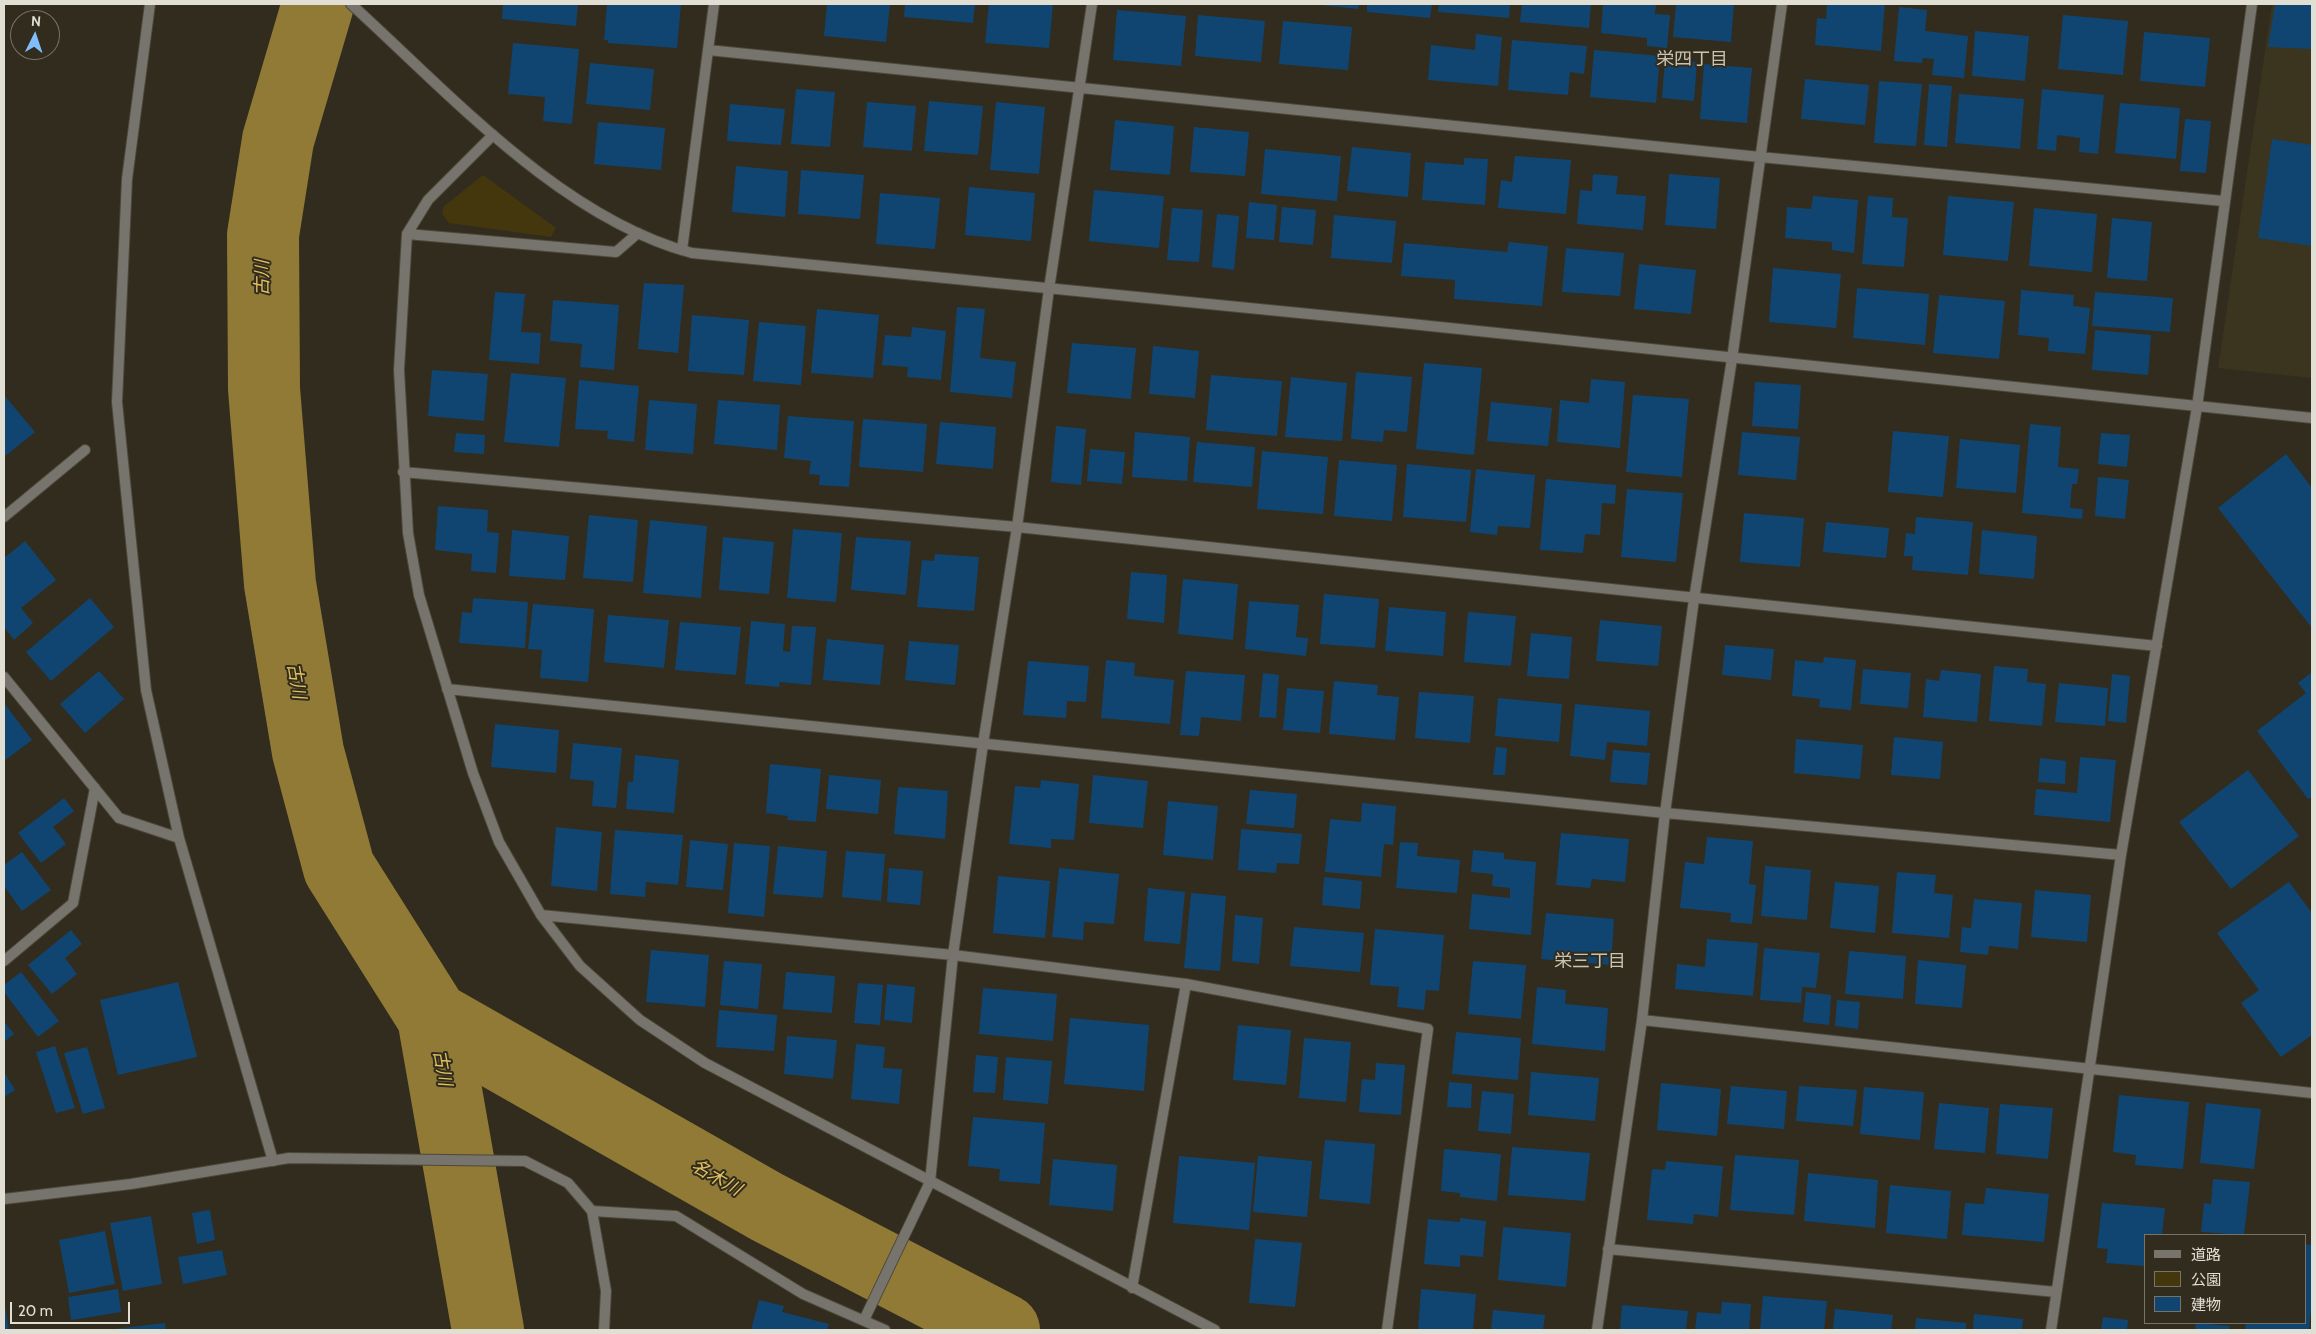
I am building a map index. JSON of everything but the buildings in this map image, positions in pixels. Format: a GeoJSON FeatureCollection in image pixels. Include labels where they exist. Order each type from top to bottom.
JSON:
{"type":"FeatureCollection","features":[{"type":"Feature","properties":{"kind":"street"},"geometry":{"type":"LineString","coordinates":[[150,4],[128,179],[117,402],[146,690],[179,838],[273,1161]]}},
{"type":"Feature","properties":{"kind":"street"},"geometry":{"type":"LineString","coordinates":[[351,4],[492,135],[569,194],[638,233],[682,250],[702,255],[2312,418]]}},
{"type":"Feature","properties":{"kind":"street"},"geometry":{"type":"LineString","coordinates":[[682,250],[714,4]]}},
{"type":"Feature","properties":{"kind":"street"},"geometry":{"type":"LineString","coordinates":[[864,1320],[930,1182],[953,955],[1092,4]]}},
{"type":"Feature","properties":{"kind":"street"},"geometry":{"type":"LineString","coordinates":[[1597,1330],[1642,1020],[1665,813],[1694,599],[1732,359],[1782,4]]}},
{"type":"Feature","properties":{"kind":"street"},"geometry":{"type":"LineString","coordinates":[[2051,1330],[2121,855],[2197,407],[2223,200],[2252,4]]}},
{"type":"Feature","properties":{"kind":"street"},"geometry":{"type":"LineString","coordinates":[[708,50],[1760,157],[2223,200]]}},
{"type":"Feature","properties":{"kind":"street"},"geometry":{"type":"LineString","coordinates":[[492,135],[428,200],[406,234],[399,370],[403,472],[408,533],[419,595],[447,689],[499,842],[541,914],[580,966],[640,1020],[704,1063],[1215,1330]]}},
{"type":"Feature","properties":{"kind":"street"},"geometry":{"type":"LineString","coordinates":[[406,234],[616,252],[638,233]]}},
{"type":"Feature","properties":{"kind":"street"},"geometry":{"type":"LineString","coordinates":[[4,517],[85,450]]}},
{"type":"Feature","properties":{"kind":"street"},"geometry":{"type":"LineString","coordinates":[[403,472],[1017,527],[2157,646]]}},
{"type":"Feature","properties":{"kind":"street"},"geometry":{"type":"LineString","coordinates":[[4,677],[119,818],[179,838]]}},
{"type":"Feature","properties":{"kind":"street"},"geometry":{"type":"LineString","coordinates":[[447,689],[1665,813],[2121,855]]}},
{"type":"Feature","properties":{"kind":"street"},"geometry":{"type":"LineString","coordinates":[[4,961],[73,902],[95,788]]}},
{"type":"Feature","properties":{"kind":"street"},"geometry":{"type":"LineString","coordinates":[[541,914],[953,955],[1186,984],[1428,1030],[1386,1330]]}},
{"type":"Feature","properties":{"kind":"street"},"geometry":{"type":"LineString","coordinates":[[1132,1288],[1186,984]]}},
{"type":"Feature","properties":{"kind":"street"},"geometry":{"type":"LineString","coordinates":[[1642,1020],[2312,1093]]}},
{"type":"Feature","properties":{"kind":"street"},"geometry":{"type":"LineString","coordinates":[[4,1199],[131,1184],[290,1158],[525,1161],[568,1183],[592,1211],[606,1291],[604,1330]]}},
{"type":"Feature","properties":{"kind":"street"},"geometry":{"type":"LineString","coordinates":[[592,1211],[676,1216],[803,1294],[885,1330]]}},
{"type":"Feature","properties":{"kind":"street"},"geometry":{"type":"LineString","coordinates":[[1608,1249],[2056,1292]]}},
{"type":"Feature","properties":{"kind":"shaded area"},"geometry":{"type":"Polygon","coordinates":[[[2272,4],[2312,4],[2312,378],[2218,368],[2272,4]]]}},
{"type":"Feature","properties":{"kind":"green space"},"geometry":{"type":"Polygon","coordinates":[[[483,175],[556,228],[551,237],[449,223],[442,214],[444,206],[483,175]]]}},
{"type":"Feature","properties":{"kind":"waterway","name":"古川"},"geometry":{"type":"LineString","coordinates":[[318,4],[278,140],[263,235],[264,389],[280,584],[308,752],[339,868],[433,1017],[488,1330]]}},
{"type":"Feature","properties":{"kind":"waterway","name":"名木川"},"geometry":{"type":"LineString","coordinates":[[433,1017],[767,1207],[1004,1330]]}},
{"type":"Feature","properties":{"kind":"district","name":"栄四丁目"},"geometry":{"type":"Point","coordinates":[1692,60]}},
{"type":"Feature","properties":{"kind":"district","name":"栄三丁目"},"geometry":{"type":"Point","coordinates":[1590,962]}}]}
